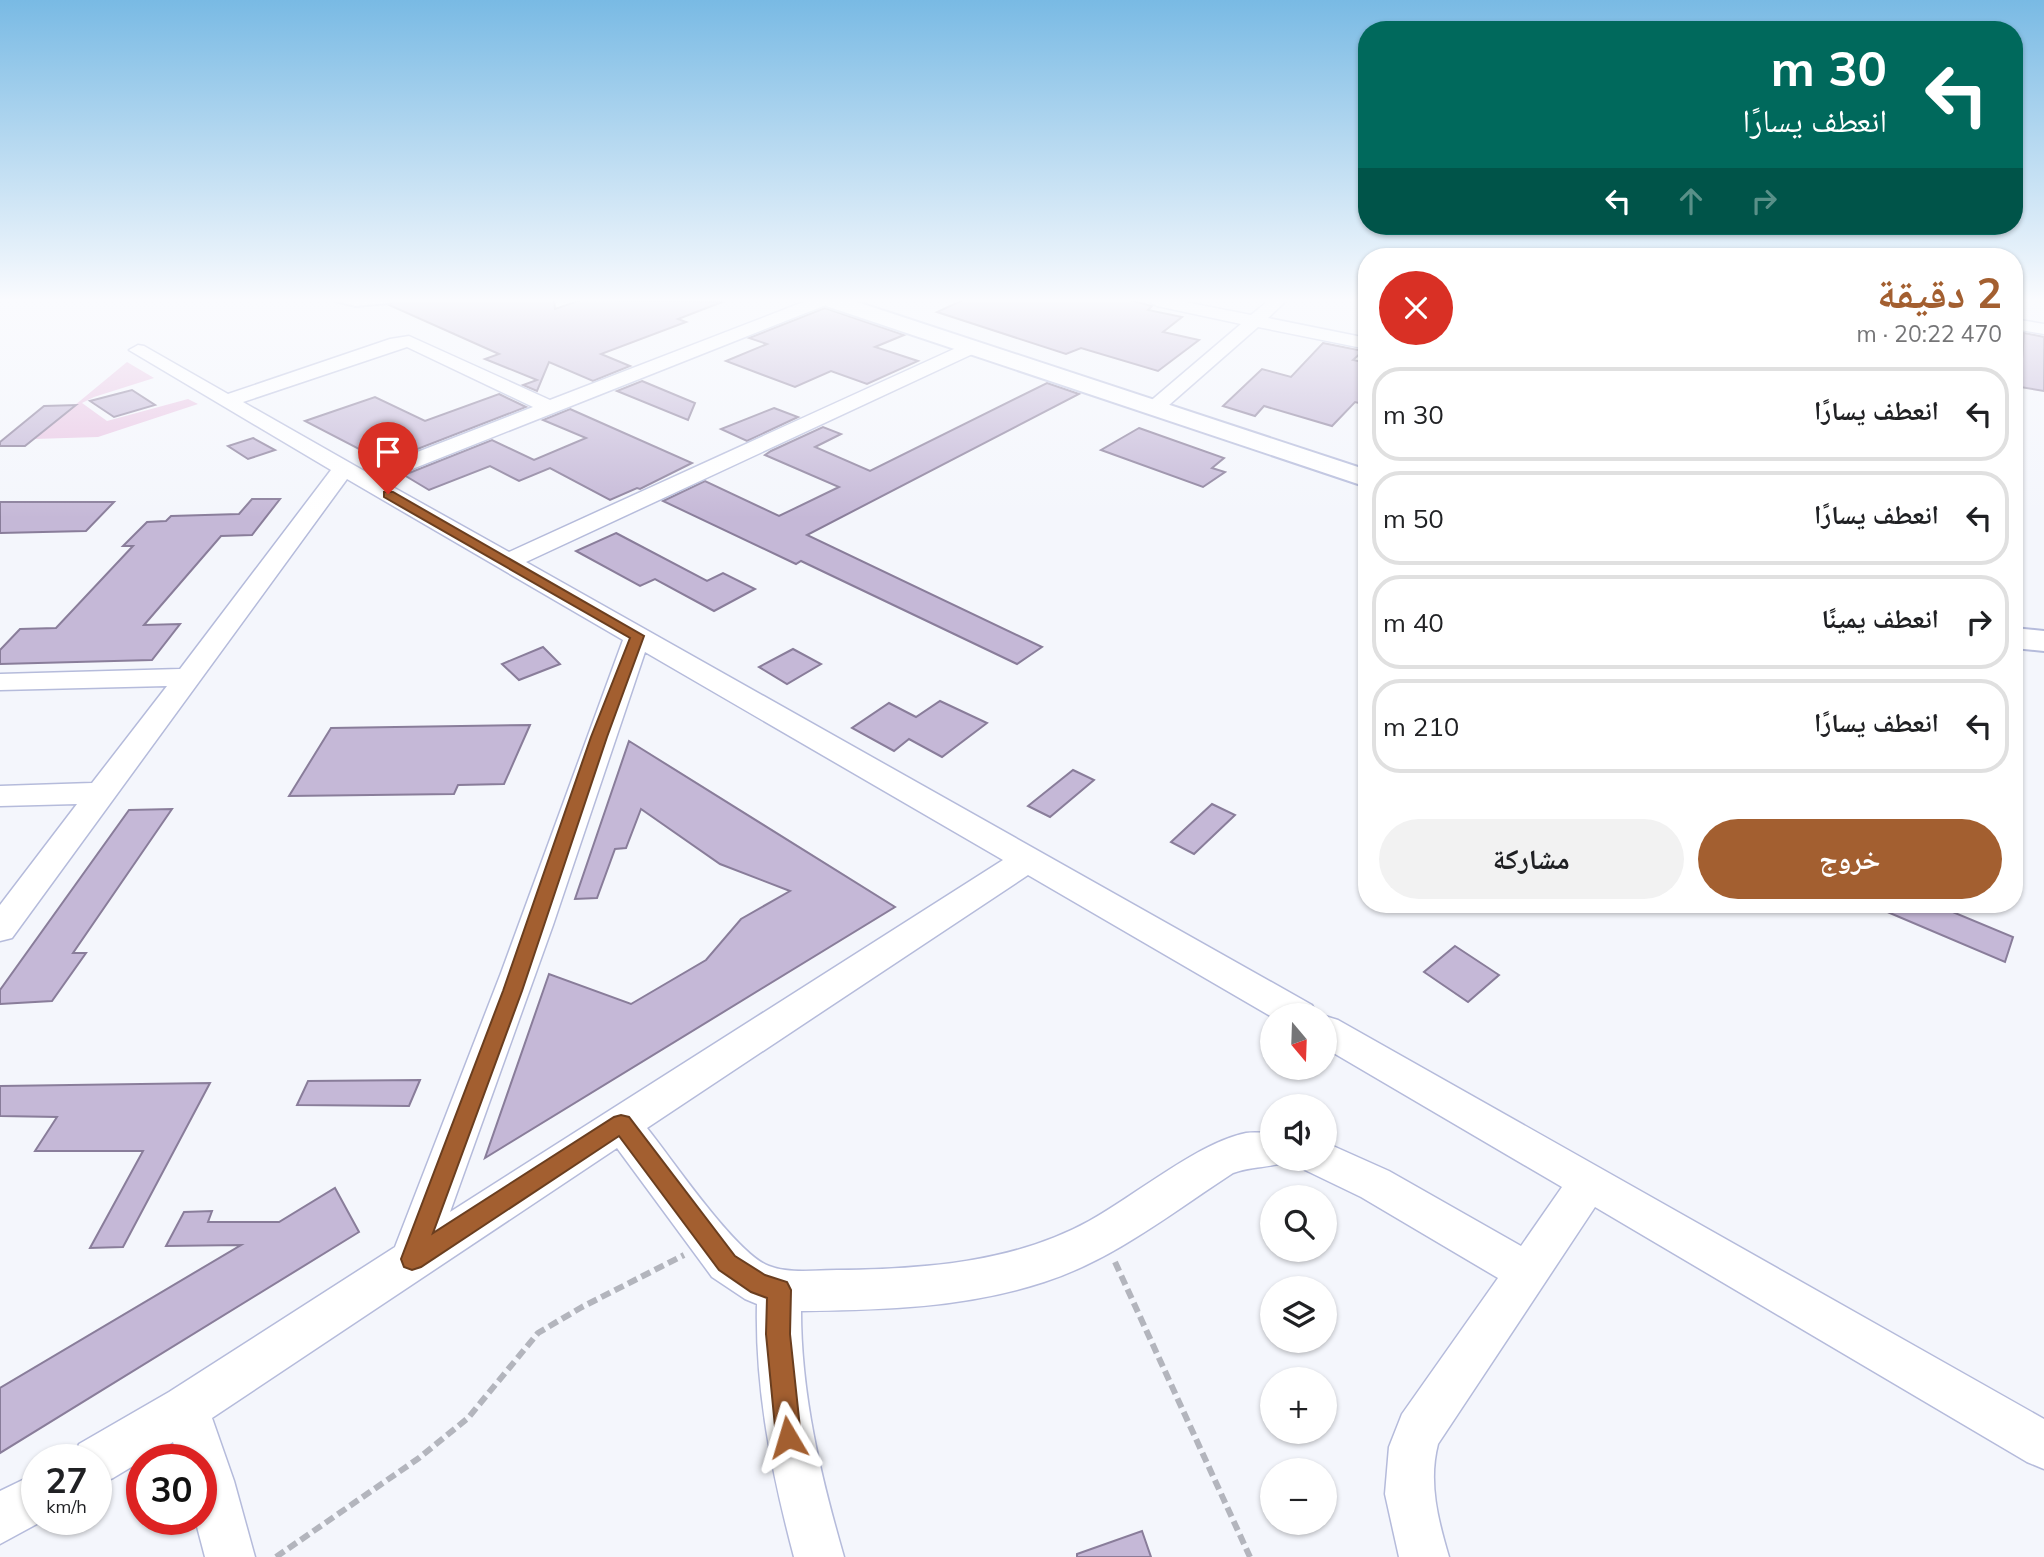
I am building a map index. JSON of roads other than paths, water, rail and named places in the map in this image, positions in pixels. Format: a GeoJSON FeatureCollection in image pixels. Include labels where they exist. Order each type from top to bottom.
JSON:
{"type":"FeatureCollection","features":[{"type":"Feature","properties":{"kind":"street"},"geometry":{"type":"LineString","coordinates":[[179,374],[1278,1003]]}},
{"type":"Feature","properties":{"kind":"street"},"geometry":{"type":"LineString","coordinates":[[226,401],[306,374]]}},
{"type":"Feature","properties":{"kind":"street"},"geometry":{"type":"LineString","coordinates":[[478,374],[549,407]]}},
{"type":"Feature","properties":{"kind":"street"},"geometry":{"type":"LineString","coordinates":[[0,929],[188,677],[354,474],[549,407],[633,374]]}},
{"type":"Feature","properties":{"kind":"street"},"geometry":{"type":"LineString","coordinates":[[507,562],[915,374]]}},
{"type":"Feature","properties":{"kind":"street"},"geometry":{"type":"LineString","coordinates":[[1052,374],[1358,476]]}},
{"type":"Feature","properties":{"kind":"street"},"geometry":{"type":"LineString","coordinates":[[1154,408],[1194,374]]}},
{"type":"Feature","properties":{"kind":"street"},"geometry":{"type":"LineString","coordinates":[[412,1259],[522,964],[599,737],[637,636]]}},
{"type":"Feature","properties":{"kind":"street"},"geometry":{"type":"LineString","coordinates":[[2023,639],[2044,640]]}},
{"type":"Feature","properties":{"kind":"street"},"geometry":{"type":"LineString","coordinates":[[0,682],[188,677]]}},
{"type":"Feature","properties":{"kind":"street"},"geometry":{"type":"LineString","coordinates":[[0,796],[101,793]]}},
{"type":"Feature","properties":{"kind":"street"},"geometry":{"type":"LineString","coordinates":[[112,1451],[185,1408],[1027,860]]}},
{"type":"Feature","properties":{"kind":"street"},"geometry":{"type":"LineString","coordinates":[[1337,1037],[2044,1444]]}},
{"type":"Feature","properties":{"kind":"street"},"geometry":{"type":"LineString","coordinates":[[621,1124],[727,1263],[760,1285],[779,1290],[872,1290],[966,1282],[1043,1263],[1102,1235],[1219,1161],[1246,1150],[1260,1150]]}},
{"type":"Feature","properties":{"kind":"street"},"geometry":{"type":"LineString","coordinates":[[1337,1167],[1376,1184],[1527,1272]]}},
{"type":"Feature","properties":{"kind":"street"},"geometry":{"type":"LineString","coordinates":[[1424,1557],[1411,1508],[1410,1451],[1419,1431],[1589,1181]]}},
{"type":"Feature","properties":{"kind":"street"},"geometry":{"type":"LineString","coordinates":[[779,1290],[778,1334],[788,1437],[819,1557]]}},
{"type":"Feature","properties":{"kind":"street"},"geometry":{"type":"LineString","coordinates":[[185,1408],[210,1481],[230,1557]]}},
{"type":"Feature","properties":{"kind":"street"},"geometry":{"type":"LineString","coordinates":[[0,1519],[21,1507]]}}]}
